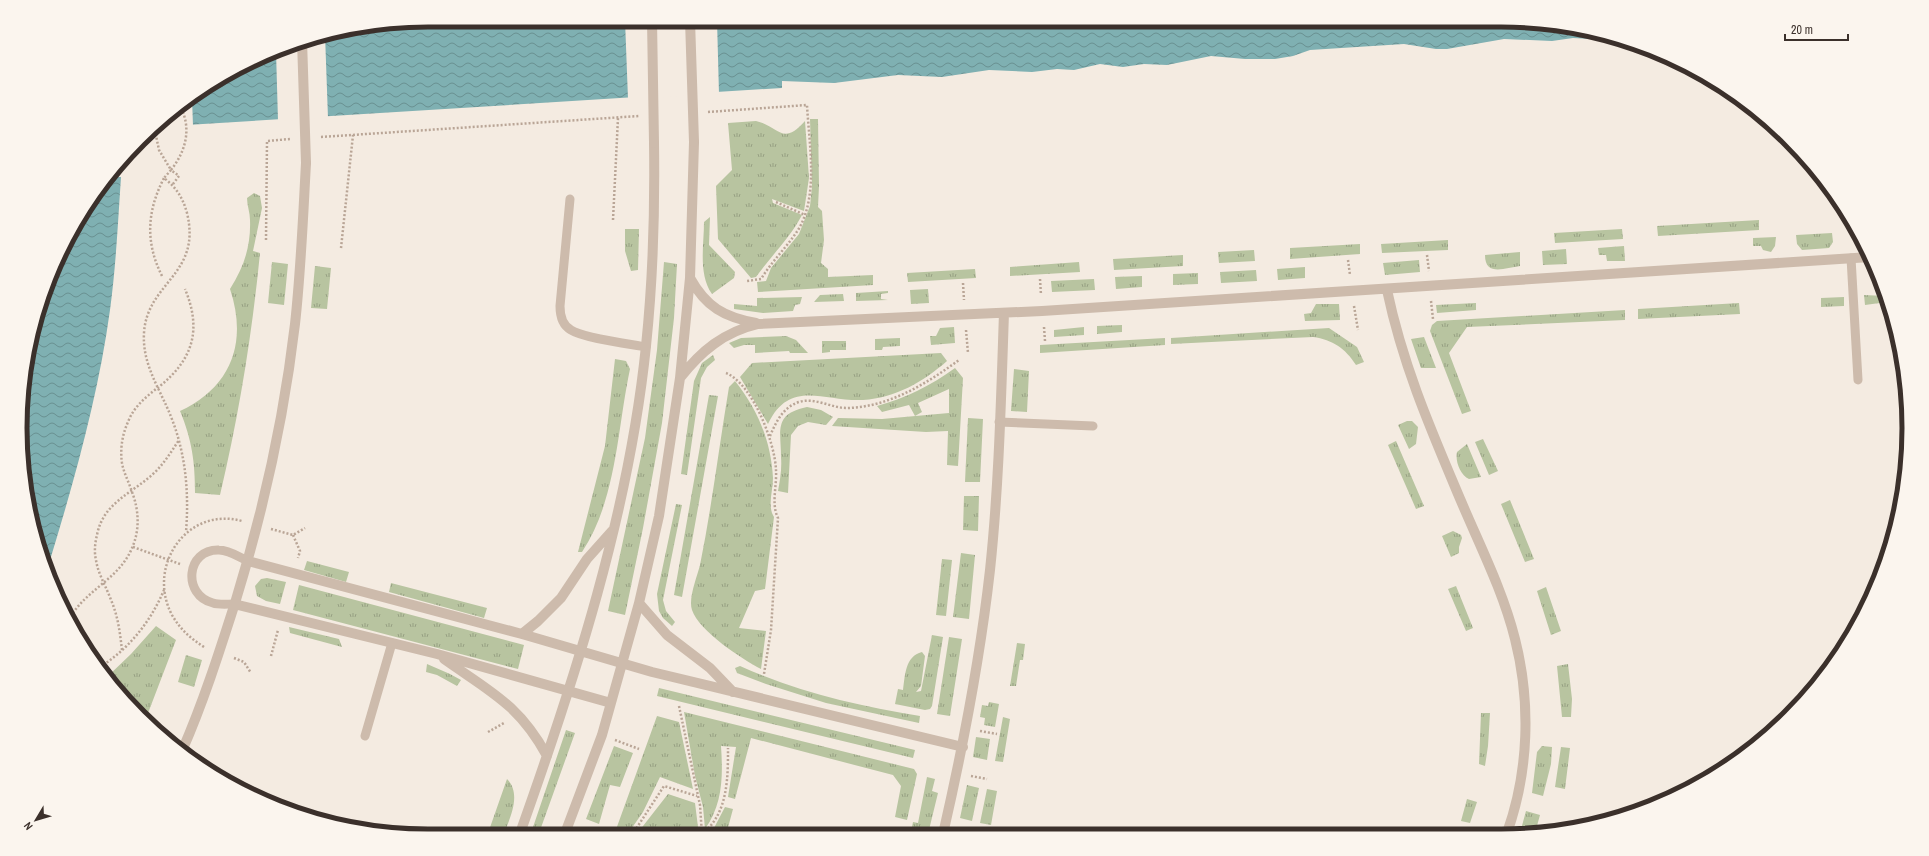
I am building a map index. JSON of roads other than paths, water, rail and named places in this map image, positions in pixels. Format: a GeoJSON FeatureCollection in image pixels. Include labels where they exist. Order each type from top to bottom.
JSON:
{"type":"FeatureCollection","features":[{"type":"Feature","properties":{"kind":"street"},"geometry":{"type":"LineString","coordinates":[[521,829],[547,756],[580,651],[613,530],[632,439],[646,347],[655,213],[652,27]]}},
{"type":"Feature","properties":{"kind":"street"},"geometry":{"type":"LineString","coordinates":[[567,829],[602,735],[639,604],[664,487],[680,378],[690,278],[694,142],[690,27]]}},
{"type":"Feature","properties":{"kind":"street"},"geometry":{"type":"LineString","coordinates":[[184,746],[220,653],[248,562],[270,467],[289,366],[300,277],[306,163],[302,47]]}},
{"type":"Feature","properties":{"kind":"street"},"geometry":{"type":"LineString","coordinates":[[680,378],[696,359],[715,342],[735,331],[758,324],[1004,313],[1352,290],[1386,290],[1864,257]]}},
{"type":"Feature","properties":{"kind":"street"},"geometry":{"type":"LineString","coordinates":[[690,278],[704,299],[713,308],[739,319],[758,324]]}},
{"type":"Feature","properties":{"kind":"street"},"geometry":{"type":"LineString","coordinates":[[1386,290],[1399,343],[1414,388],[1498,588],[1515,639],[1524,691],[1525,744],[1518,797],[1508,829]]}},
{"type":"Feature","properties":{"kind":"street"},"geometry":{"type":"LineString","coordinates":[[944,829],[963,747],[978,658],[990,569],[1004,313]]}},
{"type":"Feature","properties":{"kind":"street"},"geometry":{"type":"LineString","coordinates":[[522,634],[538,621],[560,598],[587,559],[613,530]]}},
{"type":"Feature","properties":{"kind":"street"},"geometry":{"type":"LineString","coordinates":[[248,562],[522,634],[622,664],[963,747]]}},
{"type":"Feature","properties":{"kind":"street"},"geometry":{"type":"LineString","coordinates":[[234,604],[437,654],[611,703]]}},
{"type":"Feature","properties":{"kind":"street"},"geometry":{"type":"LineString","coordinates":[[639,604],[667,635],[710,668],[734,692]]}},
{"type":"Feature","properties":{"kind":"street"},"geometry":{"type":"LineString","coordinates":[[437,654],[489,689],[511,706],[532,730],[547,756]]}},
{"type":"Feature","properties":{"kind":"lane"},"geometry":{"type":"LineString","coordinates":[[570,199],[560,306],[562,320],[566,326],[576,333],[646,347]]}},
{"type":"Feature","properties":{"kind":"lane"},"geometry":{"type":"LineString","coordinates":[[1851,258],[1858,380]]}},
{"type":"Feature","properties":{"kind":"lane"},"geometry":{"type":"LineString","coordinates":[[999,422],[1093,426]]}},
{"type":"Feature","properties":{"kind":"lane"},"geometry":{"type":"LineString","coordinates":[[234,604],[213,604],[198,595],[191,582],[192,568],[199,557],[212,550],[228,551],[248,562]]}},
{"type":"Feature","properties":{"kind":"lane"},"geometry":{"type":"LineString","coordinates":[[365,736],[392,643]]}},
{"type":"Feature","properties":{"kind":"water"},"geometry":{"type":"Polygon","coordinates":[[[1501,27],[1553,30],[1594,38],[1573,38],[1552,41],[1504,39],[1447,49],[1436,49],[1404,44],[1310,50],[1293,56],[1275,59],[1245,59],[1211,56],[1167,65],[1144,64],[1123,67],[1100,64],[1074,70],[1057,69],[1032,72],[989,70],[942,77],[898,75],[834,83],[782,81],[782,88],[165,126],[184,110],[227,81],[251,68],[299,48],[350,35],[376,30],[402,28],[1501,27]]]}},
{"type":"Feature","properties":{"kind":"water"},"geometry":{"type":"Polygon","coordinates":[[[116,177],[121,177],[114,277],[105,343],[92,409],[50,561],[41,532],[30,480],[27,428],[30,376],[48,299],[68,251],[81,227],[110,184],[116,177]]]}}]}
